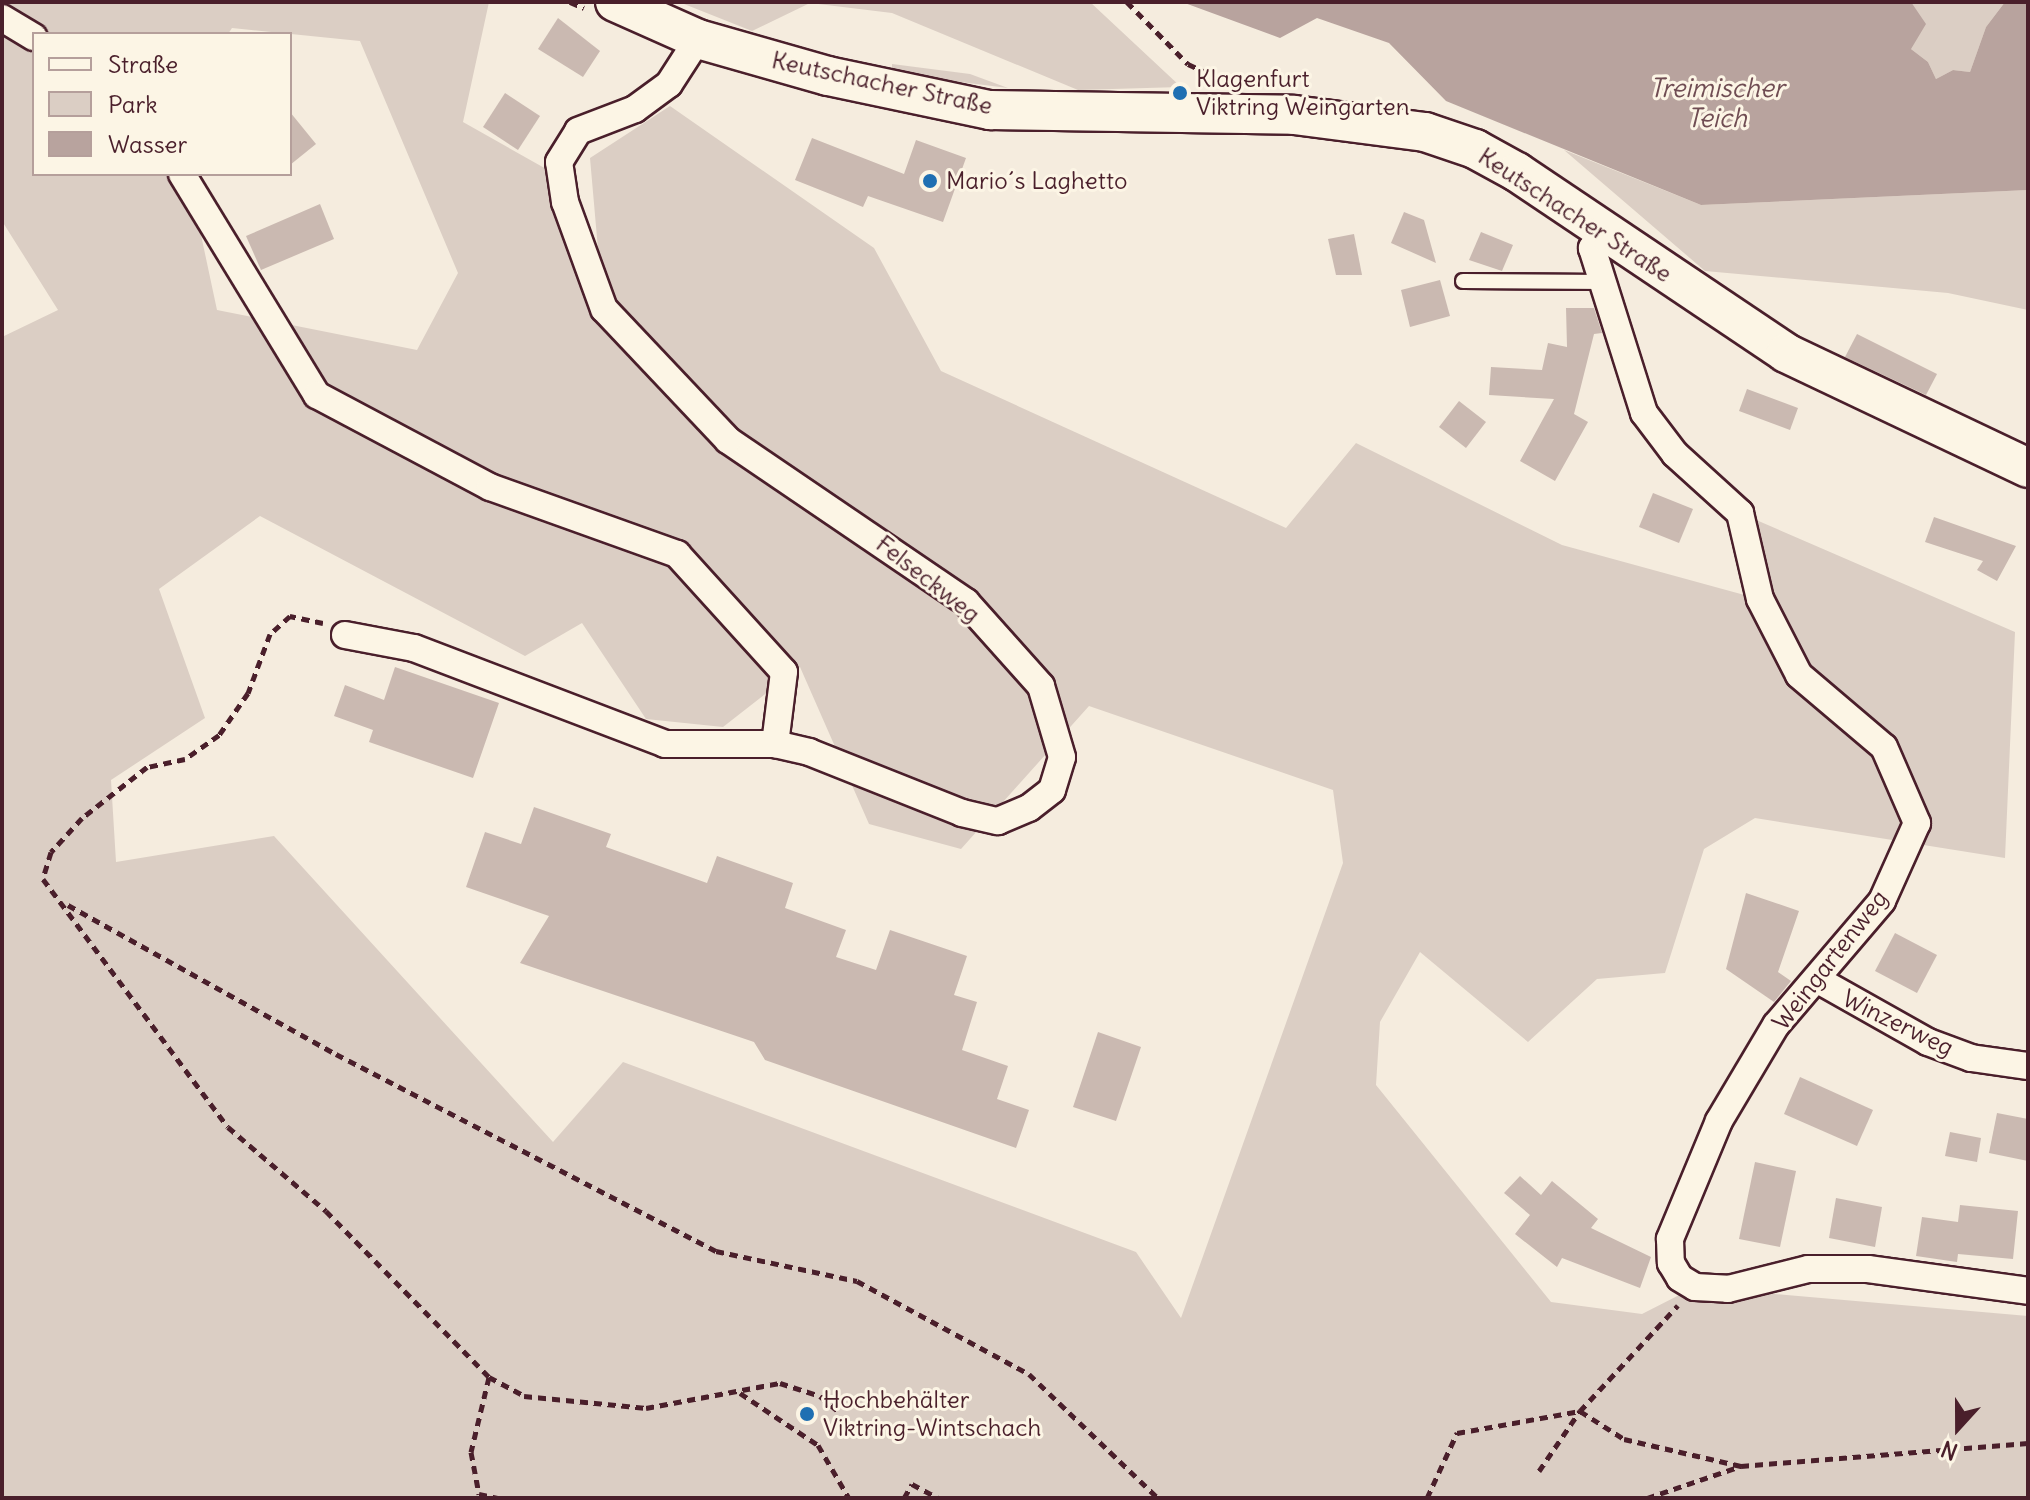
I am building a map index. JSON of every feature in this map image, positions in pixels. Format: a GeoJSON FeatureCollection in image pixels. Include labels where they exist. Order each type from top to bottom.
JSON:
{"type":"FeatureCollection","features":[{"type":"Feature","properties":{"kind":"main road","name":"Keutschacher Straße"},"geometry":{"type":"LineString","coordinates":[[615,2],[698,39],[828,76],[990,110],[1294,115],[1425,132],[1503,164],[1786,353],[2028,468]]}},
{"type":"Feature","properties":{"kind":"street"},"geometry":{"type":"LineString","coordinates":[[2,18],[32,36]]}},
{"type":"Feature","properties":{"kind":"street","name":"Felseckweg"},"geometry":{"type":"LineString","coordinates":[[345,635],[414,648],[665,744],[775,744],[809,752],[962,813],[998,821],[1029,808],[1052,790],[1062,757],[1041,686],[966,602],[728,440],[604,309],[565,202],[559,162],[578,131],[635,109],[669,84],[698,39]]}},
{"type":"Feature","properties":{"kind":"street"},"geometry":{"type":"LineString","coordinates":[[183,176],[317,395],[490,487],[677,554],[784,672],[775,744]]}},
{"type":"Feature","properties":{"kind":"street","name":"Weingartenweg"},"geometry":{"type":"LineString","coordinates":[[1606,234],[1592,248],[1606,282],[1644,413],[1675,454],[1740,513],[1760,599],[1799,675],[1884,747],[1917,823],[1882,901],[1818,980],[1776,1025],[1719,1121],[1670,1239],[1671,1263],[1680,1278],[1695,1287]]}},
{"type":"Feature","properties":{"kind":"street","name":"Winzerweg"},"geometry":{"type":"LineString","coordinates":[[1818,980],[1928,1042],[1971,1058],[2028,1066]]}},
{"type":"Feature","properties":{"kind":"street"},"geometry":{"type":"LineString","coordinates":[[1695,1287],[1728,1289],[1808,1269],[1868,1269],[2028,1291]]}},
{"type":"Feature","properties":{"kind":"lane"},"geometry":{"type":"LineString","coordinates":[[1463,281],[1606,282]]}},
{"type":"Feature","properties":{"kind":"path"},"geometry":{"type":"LineString","coordinates":[[1127,2],[1188,64],[1228,83]]}},
{"type":"Feature","properties":{"kind":"path"},"geometry":{"type":"LineString","coordinates":[[345,635],[315,620],[290,616],[270,634],[248,693],[219,735],[185,759],[147,767],[82,818],[51,852],[43,879],[228,1127],[326,1211],[489,1377],[524,1396],[646,1408],[780,1383],[820,1396],[839,1412]]}},
{"type":"Feature","properties":{"kind":"path"},"geometry":{"type":"LineString","coordinates":[[63,903],[336,1054],[716,1251],[857,1281],[1029,1374],[1158,1498]]}},
{"type":"Feature","properties":{"kind":"path"},"geometry":{"type":"LineString","coordinates":[[1539,1471],[1580,1411],[1695,1287]]}},
{"type":"Feature","properties":{"kind":"path"},"geometry":{"type":"LineString","coordinates":[[489,1377],[471,1452],[479,1494],[498,1498]]}},
{"type":"Feature","properties":{"kind":"path"},"geometry":{"type":"LineString","coordinates":[[739,1392],[818,1445],[849,1498]]}},
{"type":"Feature","properties":{"kind":"path"},"geometry":{"type":"LineString","coordinates":[[1427,1498],[1457,1433],[1580,1411],[1624,1439],[1741,1466]]}},
{"type":"Feature","properties":{"kind":"path"},"geometry":{"type":"LineString","coordinates":[[1647,1498],[1741,1466],[2028,1443]]}},
{"type":"Feature","properties":{"kind":"path"},"geometry":{"type":"LineString","coordinates":[[904,1498],[912,1484],[938,1498]]}},
{"type":"Feature","properties":{"kind":"green space"},"geometry":{"type":"Polygon","coordinates":[[[2,2],[489,2],[463,122],[548,170],[603,306],[590,158],[670,106],[874,248],[941,371],[1286,528],[1356,443],[1562,545],[1759,599],[1740,513],[2015,632],[2005,858],[1755,818],[1704,849],[1665,973],[1597,979],[1528,1042],[1420,952],[1380,1022],[1376,1085],[1551,1302],[1642,1314],[1695,1287],[2028,1316],[2028,1498],[2,1498],[2,337],[58,310],[2,221],[2,2]],[[232,28],[229,32],[32,32],[32,176],[188,176],[217,310],[417,350],[458,273],[360,41],[232,28]],[[260,516],[159,589],[205,718],[111,780],[116,862],[274,836],[553,1142],[623,1062],[1136,1252],[1181,1318],[1343,863],[1333,790],[1089,706],[961,849],[869,824],[800,667],[723,727],[646,719],[582,623],[525,656],[260,516]]]}},
{"type":"Feature","properties":{"kind":"green space"},"geometry":{"type":"Polygon","coordinates":[[[679,2],[1090,2],[1181,87],[1078,90],[892,13],[810,3],[752,31],[679,2]]]}},
{"type":"Feature","properties":{"kind":"green space"},"geometry":{"type":"Polygon","coordinates":[[[1911,2],[2005,2],[1986,27],[1970,72],[1953,70],[1936,79],[1928,62],[1911,49],[1911,2]]]}},
{"type":"Feature","properties":{"kind":"green space"},"geometry":{"type":"Polygon","coordinates":[[[892,64],[970,74],[1008,88],[913,76],[892,70],[892,64]]]}},
{"type":"Feature","properties":{"kind":"green space"},"geometry":{"type":"Polygon","coordinates":[[[1564,150],[1701,205],[2028,190],[2028,310],[1948,293],[1705,271],[1564,150]]]}},
{"type":"Feature","properties":{"kind":"water","name":"Treimischer Teich"},"geometry":{"type":"Polygon","coordinates":[[[1182,2],[1911,2],[1926,24],[1911,49],[1928,62],[1936,79],[1953,70],[1970,72],[1986,27],[2005,2],[2028,2],[2028,190],[1701,205],[1446,101],[1389,43],[1317,18],[1280,38],[1182,2]]]}},
{"type":"Feature","properties":{"kind":"building"},"geometry":{"type":"Polygon","coordinates":[[[558,18],[600,51],[583,77],[538,49],[558,18]]]}},
{"type":"Feature","properties":{"kind":"building"},"geometry":{"type":"Polygon","coordinates":[[[505,93],[540,116],[518,150],[483,127],[505,93]]]}},
{"type":"Feature","properties":{"kind":"building"},"geometry":{"type":"Polygon","coordinates":[[[292,114],[316,144],[292,163],[292,114]]]}},
{"type":"Feature","properties":{"kind":"building"},"geometry":{"type":"Polygon","coordinates":[[[812,138],[904,174],[916,140],[966,158],[943,222],[868,196],[863,207],[795,180],[812,138]]]}},
{"type":"Feature","properties":{"kind":"building"},"geometry":{"type":"Polygon","coordinates":[[[320,204],[334,239],[261,270],[246,236],[320,204]]]}},
{"type":"Feature","properties":{"kind":"building"},"geometry":{"type":"Polygon","coordinates":[[[1404,212],[1424,220],[1436,263],[1391,243],[1404,212]]]}},
{"type":"Feature","properties":{"kind":"building"},"geometry":{"type":"Polygon","coordinates":[[[1481,232],[1513,245],[1502,271],[1469,260],[1481,232]]]}},
{"type":"Feature","properties":{"kind":"building"},"geometry":{"type":"Polygon","coordinates":[[[1354,234],[1362,275],[1336,275],[1328,239],[1354,234]]]}},
{"type":"Feature","properties":{"kind":"building"},"geometry":{"type":"Polygon","coordinates":[[[1440,280],[1450,316],[1410,327],[1401,290],[1440,280]]]}},
{"type":"Feature","properties":{"kind":"building"},"geometry":{"type":"Polygon","coordinates":[[[1566,308],[1594,308],[1602,333],[1594,334],[1574,414],[1588,422],[1555,481],[1520,461],[1554,399],[1489,395],[1491,367],[1542,370],[1548,343],[1567,347],[1566,308]]]}},
{"type":"Feature","properties":{"kind":"building"},"geometry":{"type":"Polygon","coordinates":[[[1857,334],[1937,374],[1926,395],[1845,357],[1857,334]]]}},
{"type":"Feature","properties":{"kind":"building"},"geometry":{"type":"Polygon","coordinates":[[[1747,389],[1798,408],[1790,430],[1739,411],[1747,389]]]}},
{"type":"Feature","properties":{"kind":"building"},"geometry":{"type":"Polygon","coordinates":[[[1459,401],[1486,422],[1466,448],[1439,427],[1459,401]]]}},
{"type":"Feature","properties":{"kind":"building"},"geometry":{"type":"Polygon","coordinates":[[[1653,493],[1693,509],[1679,543],[1639,527],[1653,493]]]}},
{"type":"Feature","properties":{"kind":"building"},"geometry":{"type":"Polygon","coordinates":[[[1934,517],[2016,546],[1997,581],[1977,570],[1983,561],[1925,542],[1934,517]]]}},
{"type":"Feature","properties":{"kind":"building"},"geometry":{"type":"Polygon","coordinates":[[[395,667],[499,703],[473,778],[369,742],[373,730],[334,716],[345,685],[384,700],[395,667]]]}},
{"type":"Feature","properties":{"kind":"building"},"geometry":{"type":"Polygon","coordinates":[[[534,807],[611,834],[606,847],[707,883],[717,856],[793,883],[785,908],[846,930],[836,957],[876,970],[890,930],[967,956],[954,995],[977,1002],[962,1050],[1008,1066],[997,1099],[1029,1110],[1016,1148],[765,1060],[754,1042],[520,963],[549,916],[466,887],[485,832],[521,844],[534,807]]]}},
{"type":"Feature","properties":{"kind":"building"},"geometry":{"type":"Polygon","coordinates":[[[1746,893],[1799,911],[1778,972],[1791,981],[1774,1002],[1726,969],[1746,893]]]}},
{"type":"Feature","properties":{"kind":"building"},"geometry":{"type":"Polygon","coordinates":[[[1895,933],[1937,955],[1917,993],[1875,971],[1895,933]]]}},
{"type":"Feature","properties":{"kind":"building"},"geometry":{"type":"Polygon","coordinates":[[[1098,1032],[1141,1047],[1116,1121],[1073,1107],[1098,1032]]]}},
{"type":"Feature","properties":{"kind":"building"},"geometry":{"type":"Polygon","coordinates":[[[1800,1077],[1873,1110],[1857,1146],[1784,1114],[1800,1077]]]}},
{"type":"Feature","properties":{"kind":"building"},"geometry":{"type":"Polygon","coordinates":[[[1997,1113],[2028,1119],[2028,1161],[1989,1153],[1997,1113]]]}},
{"type":"Feature","properties":{"kind":"building"},"geometry":{"type":"Polygon","coordinates":[[[1950,1132],[1981,1138],[1977,1162],[1945,1156],[1950,1132]]]}},
{"type":"Feature","properties":{"kind":"building"},"geometry":{"type":"Polygon","coordinates":[[[1755,1162],[1796,1171],[1780,1247],[1739,1239],[1755,1162]]]}},
{"type":"Feature","properties":{"kind":"building"},"geometry":{"type":"Polygon","coordinates":[[[1520,1176],[1541,1195],[1552,1181],[1598,1219],[1591,1228],[1651,1257],[1640,1288],[1562,1258],[1557,1267],[1515,1234],[1530,1215],[1504,1193],[1520,1176]]]}},
{"type":"Feature","properties":{"kind":"building"},"geometry":{"type":"Polygon","coordinates":[[[1836,1198],[1882,1207],[1875,1247],[1829,1238],[1836,1198]]]}},
{"type":"Feature","properties":{"kind":"building"},"geometry":{"type":"Polygon","coordinates":[[[1960,1205],[2018,1211],[2013,1259],[1958,1254],[1957,1262],[1916,1256],[1922,1217],[1958,1222],[1960,1205]]]}},
{"type":"Feature","properties":{"kind":"place","name":"Klagenfurt Viktring Weingarten"},"geometry":{"type":"Point","coordinates":[1180,93]}},
{"type":"Feature","properties":{"kind":"place","name":"Mario´s Laghetto"},"geometry":{"type":"Point","coordinates":[930,181]}},
{"type":"Feature","properties":{"kind":"place","name":"Hochbehälter Viktring-Wintschach"},"geometry":{"type":"Point","coordinates":[807,1414]}}]}
